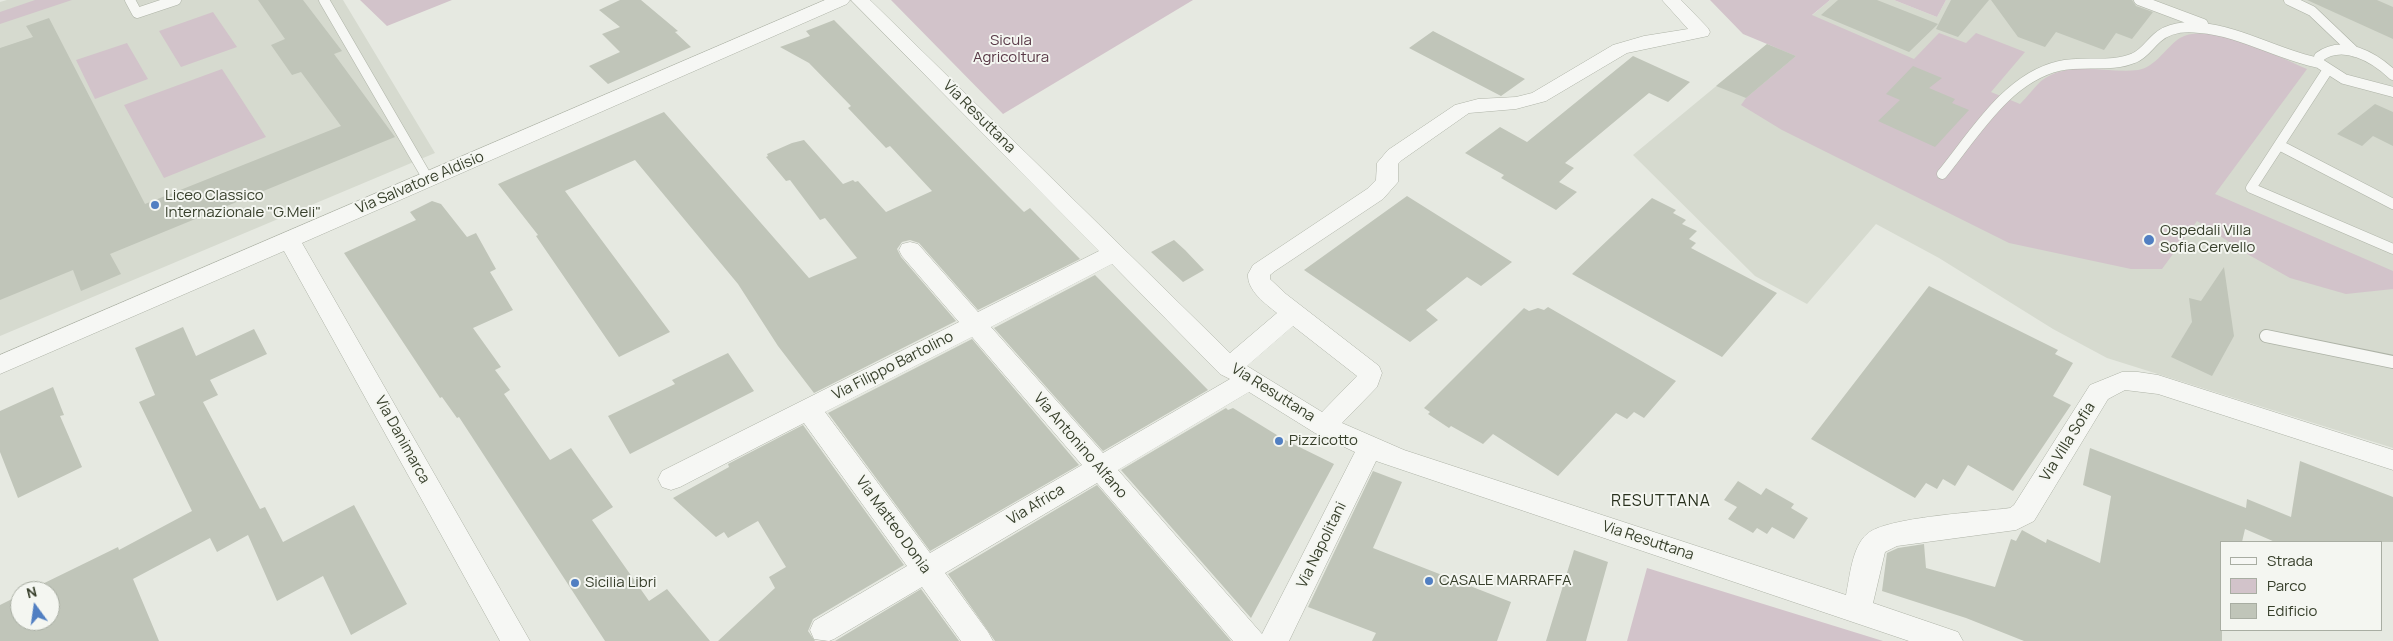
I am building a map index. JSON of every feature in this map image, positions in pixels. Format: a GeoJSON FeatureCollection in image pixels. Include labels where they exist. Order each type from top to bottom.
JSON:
{"type":"FeatureCollection","features":[{"type":"Feature","properties":{"kind":"street","name":"Via Salvatore Aldisio"},"geometry":{"type":"LineString","coordinates":[[0,365],[840,0]]}},
{"type":"Feature","properties":{"kind":"street","name":"Via Resuttana"},"geometry":{"type":"LineString","coordinates":[[860,0],[1239,374],[1324,426],[1370,448],[1948,641]]}},
{"type":"Feature","properties":{"kind":"street"},"geometry":{"type":"LineString","coordinates":[[1324,426],[1368,380],[1370,373],[1264,288],[1259,281],[1259,273],[1266,265],[1374,194],[1387,182],[1388,163],[1400,151],[1462,110],[1478,104],[1516,103],[1539,97],[1620,49],[1644,42],[1701,32],[1671,0]]}},
{"type":"Feature","properties":{"kind":"street","name":"Via Danimarca"},"geometry":{"type":"LineString","coordinates":[[289,240],[514,641]]}},
{"type":"Feature","properties":{"kind":"street","name":"Via Antonino Alfano"},"geometry":{"type":"LineString","coordinates":[[910,250],[1250,641]]}},
{"type":"Feature","properties":{"kind":"street","name":"Via Filippo Bartolino"},"geometry":{"type":"LineString","coordinates":[[671,479],[1115,252]]}},
{"type":"Feature","properties":{"kind":"street","name":"Via Africa"},"geometry":{"type":"LineString","coordinates":[[824,630],[1099,469],[1239,374],[1293,313]]}},
{"type":"Feature","properties":{"kind":"street","name":"Via Villa Sofia"},"geometry":{"type":"LineString","coordinates":[[1857,610],[1870,554],[1874,545],[1882,538],[1897,534],[2016,519],[2024,513],[2099,392],[2122,381],[2158,384],[2393,460]]}},
{"type":"Feature","properties":{"kind":"street","name":"Via Matteo Donia"},"geometry":{"type":"LineString","coordinates":[[808,408],[978,641]]}},
{"type":"Feature","properties":{"kind":"street","name":"Via Napolitani"},"geometry":{"type":"LineString","coordinates":[[1274,641],[1370,448]]}},
{"type":"Feature","properties":{"kind":"lane"},"geometry":{"type":"LineString","coordinates":[[130,0],[137,13],[176,0]]}},
{"type":"Feature","properties":{"kind":"lane"},"geometry":{"type":"LineString","coordinates":[[324,0],[428,179]]}},
{"type":"Feature","properties":{"kind":"lane"},"geometry":{"type":"LineString","coordinates":[[2139,0],[2297,60],[2319,63],[2327,71],[2362,86],[2393,92]]}},
{"type":"Feature","properties":{"kind":"lane"},"geometry":{"type":"LineString","coordinates":[[2289,0],[2312,11],[2355,52]]}},
{"type":"Feature","properties":{"kind":"lane"},"geometry":{"type":"LineString","coordinates":[[1942,174],[2008,95],[2023,81],[2037,73],[2060,65],[2121,62],[2134,58],[2147,50],[2159,37],[2171,30],[2186,27],[2222,31]]}},
{"type":"Feature","properties":{"kind":"lane"},"geometry":{"type":"LineString","coordinates":[[2319,63],[2319,57],[2324,51],[2337,49],[2355,52],[2373,59],[2386,67],[2393,75]]}},
{"type":"Feature","properties":{"kind":"lane"},"geometry":{"type":"LineString","coordinates":[[2327,71],[2251,188],[2393,249]]}},
{"type":"Feature","properties":{"kind":"lane"},"geometry":{"type":"LineString","coordinates":[[2279,145],[2393,204]]}},
{"type":"Feature","properties":{"kind":"lane"},"geometry":{"type":"LineString","coordinates":[[2266,336],[2393,362]]}},
{"type":"Feature","properties":{"kind":"shaded area","name":"Liceo Classico Internazionale \"G.Meli\""},"geometry":{"type":"Polygon","coordinates":[[[7,0],[343,0],[435,153],[0,336],[0,2],[7,0]]]}},
{"type":"Feature","properties":{"kind":"shaded area","name":"Ospedali Villa Sofia Cervello"},"geometry":{"type":"Polygon","coordinates":[[[1830,0],[1894,0],[1937,17],[1946,0],[2393,0],[2393,448],[2107,358],[2053,329],[1939,258],[1876,224],[1807,304],[1755,276],[1633,155],[1767,44],[1775,47],[1830,0]]]}},
{"type":"Feature","properties":{"kind":"green space"},"geometry":{"type":"Polygon","coordinates":[[[35,0],[72,0],[0,24],[0,12],[35,0]]]}},
{"type":"Feature","properties":{"kind":"green space"},"geometry":{"type":"Polygon","coordinates":[[[360,0],[452,0],[387,26],[360,0]]]}},
{"type":"Feature","properties":{"kind":"green space","name":"Sicula Agricoltura"},"geometry":{"type":"Polygon","coordinates":[[[891,0],[1193,0],[1003,114],[891,0]]]}},
{"type":"Feature","properties":{"kind":"green space"},"geometry":{"type":"Polygon","coordinates":[[[1710,0],[1830,0],[1812,15],[1914,59],[1939,33],[1966,43],[1976,33],[2025,52],[1991,92],[2020,104],[2041,81],[2052,74],[2076,69],[2138,70],[2156,61],[2180,38],[2192,34],[2225,37],[2262,49],[2307,69],[2215,194],[2393,271],[2393,289],[2346,294],[2290,278],[2249,255],[2197,221],[2162,269],[2131,269],[2009,243],[1782,130],[1741,105],[1746,98],[1796,56],[1743,34],[1710,0]]]}},
{"type":"Feature","properties":{"kind":"green space"},"geometry":{"type":"Polygon","coordinates":[[[1894,0],[1946,0],[1937,17],[1894,0]]]}},
{"type":"Feature","properties":{"kind":"green space"},"geometry":{"type":"Polygon","coordinates":[[[213,12],[237,47],[181,67],[159,31],[213,12]]]}},
{"type":"Feature","properties":{"kind":"green space"},"geometry":{"type":"Polygon","coordinates":[[[127,43],[148,79],[95,99],[76,60],[127,43]]]}},
{"type":"Feature","properties":{"kind":"green space"},"geometry":{"type":"Polygon","coordinates":[[[222,69],[266,137],[164,178],[124,105],[222,69]]]}},
{"type":"Feature","properties":{"kind":"green space"},"geometry":{"type":"Polygon","coordinates":[[[1647,568],[1883,641],[1627,641],[1647,568]]]}},
{"type":"Feature","properties":{"kind":"building"},"geometry":{"type":"Polygon","coordinates":[[[258,0],[303,0],[342,51],[334,54],[395,137],[110,254],[121,274],[81,291],[73,270],[0,300],[0,48],[33,37],[26,26],[49,18],[145,204],[341,126],[301,72],[292,75],[271,45],[285,39],[258,0]]]}},
{"type":"Feature","properties":{"kind":"building"},"geometry":{"type":"Polygon","coordinates":[[[620,0],[641,0],[678,31],[675,32],[691,47],[608,84],[589,66],[620,52],[602,34],[620,27],[599,10],[620,0]]]}},
{"type":"Feature","properties":{"kind":"building"},"geometry":{"type":"Polygon","coordinates":[[[1838,0],[1877,0],[1938,24],[1909,52],[1821,15],[1838,0]]]}},
{"type":"Feature","properties":{"kind":"building"},"geometry":{"type":"Polygon","coordinates":[[[1951,0],[1989,0],[1958,37],[1936,29],[1951,0]]]}},
{"type":"Feature","properties":{"kind":"building"},"geometry":{"type":"Polygon","coordinates":[[[1991,0],[2132,0],[2136,6],[2153,12],[2132,39],[2116,33],[2104,50],[2056,32],[2045,47],[2018,37],[1991,0]]]}},
{"type":"Feature","properties":{"kind":"building"},"geometry":{"type":"Polygon","coordinates":[[[2307,0],[2377,0],[2393,7],[2393,39],[2307,0]]]}},
{"type":"Feature","properties":{"kind":"building"},"geometry":{"type":"Polygon","coordinates":[[[834,20],[1024,212],[1030,208],[1080,259],[978,310],[919,243],[910,240],[902,242],[897,249],[901,257],[956,321],[814,393],[778,346],[738,284],[635,160],[565,191],[670,332],[619,357],[536,236],[538,235],[498,184],[664,112],[809,278],[857,258],[825,218],[820,220],[790,180],[786,181],[766,157],[768,156],[767,154],[804,140],[843,184],[853,180],[855,182],[858,181],[886,212],[932,191],[890,146],[886,148],[848,108],[851,106],[809,63],[780,47],[810,36],[806,31],[834,20]]]}},
{"type":"Feature","properties":{"kind":"building"},"geometry":{"type":"Polygon","coordinates":[[[1433,31],[1525,79],[1501,96],[1409,48],[1433,31]]]}},
{"type":"Feature","properties":{"kind":"building"},"geometry":{"type":"Polygon","coordinates":[[[1767,44],[1796,56],[1746,98],[1716,86],[1767,44]]]}},
{"type":"Feature","properties":{"kind":"building"},"geometry":{"type":"Polygon","coordinates":[[[1633,56],[1690,82],[1668,102],[1649,93],[1565,163],[1574,168],[1559,182],[1577,192],[1556,210],[1501,178],[1504,175],[1465,153],[1500,127],[1527,142],[1633,56]]]}},
{"type":"Feature","properties":{"kind":"building"},"geometry":{"type":"Polygon","coordinates":[[[1913,66],[1942,78],[1929,88],[1955,99],[1952,103],[1969,110],[1935,147],[1878,121],[1900,100],[1886,94],[1913,66]]]}},
{"type":"Feature","properties":{"kind":"building"},"geometry":{"type":"Polygon","coordinates":[[[2375,104],[2393,112],[2393,146],[2373,136],[2362,146],[2337,134],[2375,104]]]}},
{"type":"Feature","properties":{"kind":"building"},"geometry":{"type":"Polygon","coordinates":[[[1407,196],[1512,262],[1481,286],[1467,277],[1426,310],[1438,320],[1410,342],[1304,270],[1407,196]]]}},
{"type":"Feature","properties":{"kind":"building"},"geometry":{"type":"Polygon","coordinates":[[[1652,198],[1676,210],[1673,213],[1686,220],[1682,224],[1697,231],[1689,239],[1696,243],[1691,248],[1777,293],[1722,357],[1572,274],[1652,198]]]}},
{"type":"Feature","properties":{"kind":"building"},"geometry":{"type":"Polygon","coordinates":[[[432,201],[441,204],[467,237],[476,233],[496,269],[490,272],[513,310],[473,328],[501,367],[495,370],[510,390],[504,394],[550,460],[571,448],[613,507],[592,520],[649,601],[667,589],[710,641],[605,641],[459,417],[457,418],[442,397],[440,398],[344,253],[416,220],[410,212],[432,201]]]}},
{"type":"Feature","properties":{"kind":"building"},"geometry":{"type":"Polygon","coordinates":[[[1174,240],[1204,270],[1183,282],[1151,252],[1174,240]]]}},
{"type":"Feature","properties":{"kind":"building"},"geometry":{"type":"Polygon","coordinates":[[[2224,267],[2234,336],[2212,376],[2171,357],[2192,322],[2189,298],[2201,301],[2224,267]]]}},
{"type":"Feature","properties":{"kind":"building"},"geometry":{"type":"Polygon","coordinates":[[[1095,275],[1208,390],[1103,451],[994,328],[1095,275]]]}},
{"type":"Feature","properties":{"kind":"building"},"geometry":{"type":"Polygon","coordinates":[[[1929,286],[2058,350],[2055,354],[2073,363],[2053,396],[2071,405],[2013,491],[1968,465],[1955,486],[1943,479],[1937,489],[1926,483],[1915,498],[1811,439],[1929,286]]]}},
{"type":"Feature","properties":{"kind":"building"},"geometry":{"type":"Polygon","coordinates":[[[1548,307],[1676,381],[1644,418],[1634,412],[1627,419],[1616,413],[1558,476],[1493,434],[1483,444],[1451,426],[1449,428],[1428,414],[1430,412],[1424,408],[1524,308],[1529,311],[1538,308],[1544,310],[1548,307]]]}},
{"type":"Feature","properties":{"kind":"building"},"geometry":{"type":"Polygon","coordinates":[[[183,327],[196,356],[254,329],[267,354],[210,380],[218,395],[203,402],[260,509],[265,507],[283,542],[354,505],[407,604],[351,635],[323,576],[277,601],[248,535],[217,552],[210,538],[133,579],[159,641],[0,641],[0,605],[10,600],[10,631],[60,631],[60,581],[48,581],[118,547],[119,550],[192,511],[139,402],[155,395],[135,348],[183,327]]]}},
{"type":"Feature","properties":{"kind":"building"},"geometry":{"type":"Polygon","coordinates":[[[972,339],[1079,465],[930,551],[828,413],[972,339]]]}},
{"type":"Feature","properties":{"kind":"building"},"geometry":{"type":"Polygon","coordinates":[[[728,353],[754,391],[630,454],[608,416],[675,384],[672,380],[728,353]]]}},
{"type":"Feature","properties":{"kind":"building"},"geometry":{"type":"Polygon","coordinates":[[[53,387],[64,415],[60,416],[82,467],[18,498],[0,452],[0,411],[53,387]]]}},
{"type":"Feature","properties":{"kind":"building"},"geometry":{"type":"Polygon","coordinates":[[[1226,408],[1228,410],[1233,408],[1285,440],[1334,464],[1251,618],[1121,470],[1226,408]]]}},
{"type":"Feature","properties":{"kind":"building"},"geometry":{"type":"Polygon","coordinates":[[[803,425],[904,565],[813,619],[808,631],[815,641],[718,641],[775,588],[769,577],[786,567],[758,521],[728,538],[724,532],[716,537],[673,498],[729,467],[728,464],[803,425]]]}},
{"type":"Feature","properties":{"kind":"building"},"geometry":{"type":"Polygon","coordinates":[[[2090,448],[2246,508],[2247,499],[2291,517],[2300,461],[2393,497],[2393,542],[2273,541],[2245,529],[2242,541],[2220,541],[2220,631],[2222,631],[2222,641],[2024,641],[1966,618],[1882,591],[1887,553],[1898,548],[1924,544],[1926,568],[1995,587],[2011,539],[2016,541],[2022,530],[2046,543],[2047,539],[2100,563],[2111,496],[2083,485],[2090,448]]]}},
{"type":"Feature","properties":{"kind":"building"},"geometry":{"type":"Polygon","coordinates":[[[1373,471],[1402,482],[1373,548],[1511,602],[1497,641],[1372,641],[1376,633],[1308,607],[1373,471]]]}},
{"type":"Feature","properties":{"kind":"building"},"geometry":{"type":"Polygon","coordinates":[[[1738,481],[1761,495],[1766,488],[1794,504],[1791,508],[1808,518],[1794,539],[1772,527],[1767,534],[1757,528],[1753,533],[1728,519],[1737,507],[1724,500],[1738,481]]]}},
{"type":"Feature","properties":{"kind":"building"},"geometry":{"type":"Polygon","coordinates":[[[1097,485],[1231,641],[995,641],[948,574],[1097,485]]]}},
{"type":"Feature","properties":{"kind":"building"},"geometry":{"type":"Polygon","coordinates":[[[1574,550],[1608,562],[1586,641],[1546,641],[1574,550]]]}},
{"type":"Feature","properties":{"kind":"building"},"geometry":{"type":"Polygon","coordinates":[[[921,589],[959,641],[835,641],[921,589]]]}},
{"type":"Feature","properties":{"kind":"place","name":"Liceo Classico Internazionale \"G.Meli\""},"geometry":{"type":"Point","coordinates":[155,205]}},
{"type":"Feature","properties":{"kind":"place","name":"Ospedali Villa Sofia Cervello"},"geometry":{"type":"Point","coordinates":[2149,240]}},
{"type":"Feature","properties":{"kind":"place","name":"Pizzicotto"},"geometry":{"type":"Point","coordinates":[1279,441]}},
{"type":"Feature","properties":{"kind":"place","name":"CASALE MARRAFFA"},"geometry":{"type":"Point","coordinates":[1429,581]}},
{"type":"Feature","properties":{"kind":"place","name":"Sicilia Libri"},"geometry":{"type":"Point","coordinates":[575,583]}},
{"type":"Feature","properties":{"kind":"district","name":"RESUTTANA"},"geometry":{"type":"Point","coordinates":[1661,502]}}]}
